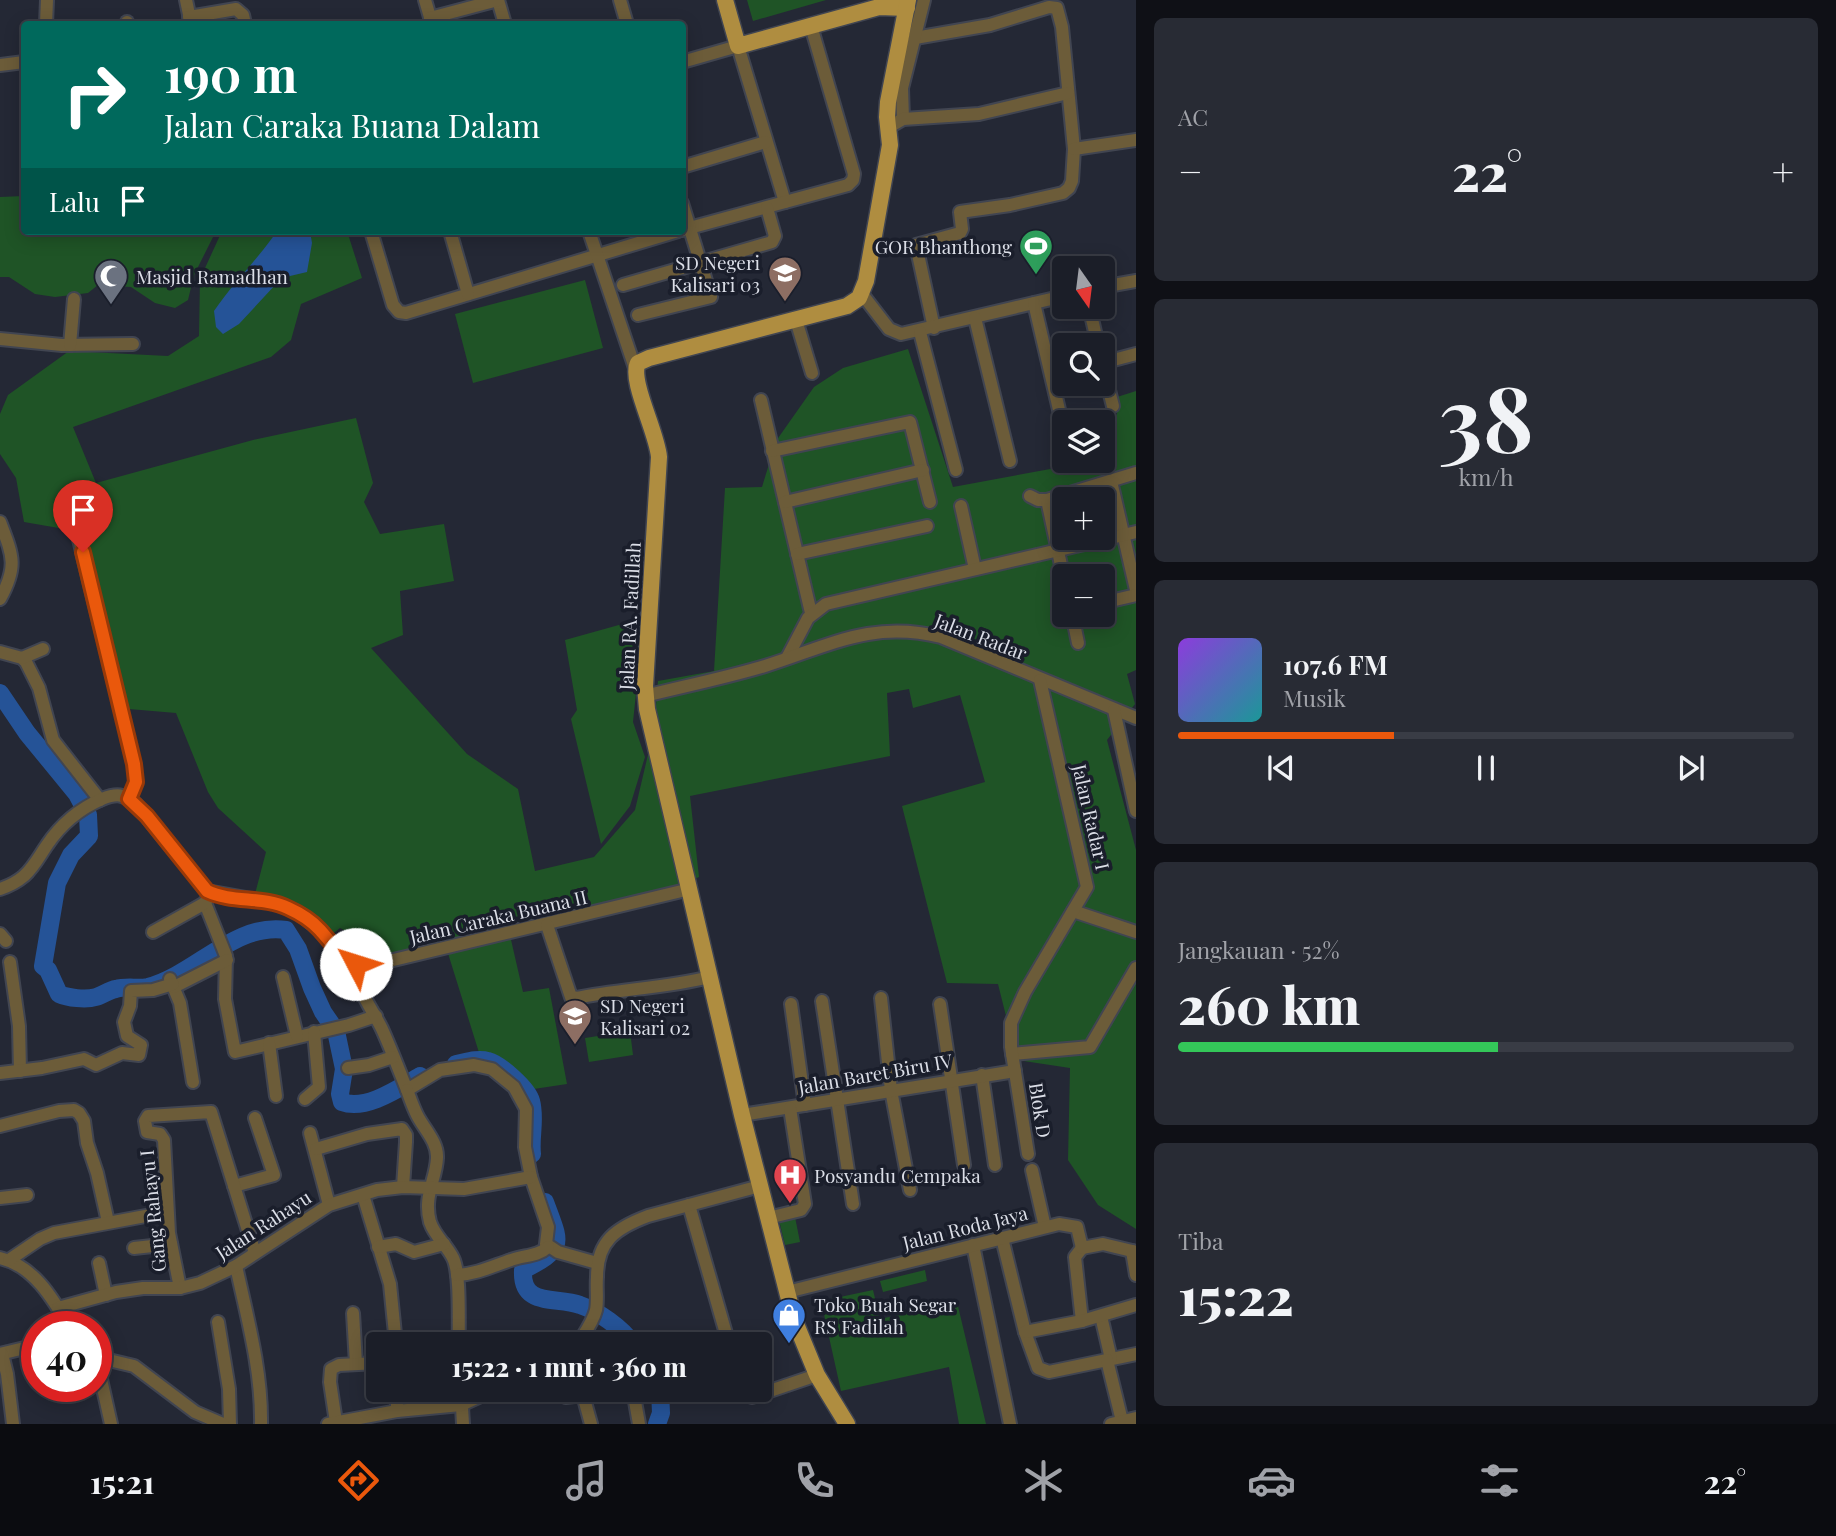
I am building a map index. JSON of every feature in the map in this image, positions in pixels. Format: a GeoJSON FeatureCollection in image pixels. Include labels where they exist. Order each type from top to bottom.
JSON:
{"type":"FeatureCollection","features":[{"type":"Feature","properties":{"kind":"main road"},"geometry":{"type":"LineString","coordinates":[[635,368],[639,362],[649,358],[847,306],[862,295],[896,123],[887,112],[889,91],[908,4],[879,4],[738,46],[725,0]]}},
{"type":"Feature","properties":{"kind":"main road","name":"Jalan RA. Fadillah"},"geometry":{"type":"LineString","coordinates":[[635,368],[635,379],[657,439],[659,457],[645,696],[742,1115],[787,1292],[800,1337],[817,1375],[845,1423]]}},
{"type":"Feature","properties":{"kind":"street"},"geometry":{"type":"LineString","coordinates":[[46,21],[47,0]]}},
{"type":"Feature","properties":{"kind":"street"},"geometry":{"type":"LineString","coordinates":[[186,0],[190,21],[236,9],[241,11],[245,21]]}},
{"type":"Feature","properties":{"kind":"street"},"geometry":{"type":"LineString","coordinates":[[425,0],[431,21],[498,0],[504,21]]}},
{"type":"Feature","properties":{"kind":"street"},"geometry":{"type":"LineString","coordinates":[[620,0],[626,21]]}},
{"type":"Feature","properties":{"kind":"street"},"geometry":{"type":"LineString","coordinates":[[924,0],[896,123],[979,114],[1068,93]]}},
{"type":"Feature","properties":{"kind":"street"},"geometry":{"type":"LineString","coordinates":[[915,38],[989,25],[1056,7],[1062,27],[1074,149],[1072,181],[1063,193],[1010,205],[960,212],[960,233],[916,245],[934,328]]}},
{"type":"Feature","properties":{"kind":"street"},"geometry":{"type":"LineString","coordinates":[[686,228],[848,185],[854,176],[811,26]]}},
{"type":"Feature","properties":{"kind":"street"},"geometry":{"type":"LineString","coordinates":[[686,61],[738,46],[785,202]]}},
{"type":"Feature","properties":{"kind":"street"},"geometry":{"type":"LineString","coordinates":[[0,65],[21,62]]}},
{"type":"Feature","properties":{"kind":"street"},"geometry":{"type":"LineString","coordinates":[[1074,149],[1136,140]]}},
{"type":"Feature","properties":{"kind":"street"},"geometry":{"type":"LineString","coordinates":[[686,166],[766,142]]}},
{"type":"Feature","properties":{"kind":"street"},"geometry":{"type":"LineString","coordinates":[[623,285],[774,241],[767,208]]}},
{"type":"Feature","properties":{"kind":"street"},"geometry":{"type":"LineString","coordinates":[[638,316],[712,297],[701,263],[686,233]]}},
{"type":"Feature","properties":{"kind":"street"},"geometry":{"type":"LineString","coordinates":[[372,235],[393,305],[399,312],[406,313],[665,235]]}},
{"type":"Feature","properties":{"kind":"street"},"geometry":{"type":"LineString","coordinates":[[451,235],[468,294]]}},
{"type":"Feature","properties":{"kind":"street"},"geometry":{"type":"LineString","coordinates":[[590,235],[635,368]]}},
{"type":"Feature","properties":{"kind":"street"},"geometry":{"type":"LineString","coordinates":[[1115,285],[1136,281]]}},
{"type":"Feature","properties":{"kind":"street"},"geometry":{"type":"LineString","coordinates":[[862,295],[893,332],[901,334],[920,332],[1052,299]]}},
{"type":"Feature","properties":{"kind":"street"},"geometry":{"type":"LineString","coordinates":[[70,345],[74,299]]}},
{"type":"Feature","properties":{"kind":"street"},"geometry":{"type":"LineString","coordinates":[[1034,303],[1059,410]]}},
{"type":"Feature","properties":{"kind":"street"},"geometry":{"type":"LineString","coordinates":[[975,318],[1010,461]]}},
{"type":"Feature","properties":{"kind":"street"},"geometry":{"type":"LineString","coordinates":[[796,320],[812,373]]}},
{"type":"Feature","properties":{"kind":"street"},"geometry":{"type":"LineString","coordinates":[[920,332],[956,470]]}},
{"type":"Feature","properties":{"kind":"street"},"geometry":{"type":"LineString","coordinates":[[0,339],[70,345],[133,344]]}},
{"type":"Feature","properties":{"kind":"street"},"geometry":{"type":"LineString","coordinates":[[1115,360],[1136,354]]}},
{"type":"Feature","properties":{"kind":"street"},"geometry":{"type":"LineString","coordinates":[[1110,396],[1113,406]]}},
{"type":"Feature","properties":{"kind":"street"},"geometry":{"type":"LineString","coordinates":[[761,400],[811,613]]}},
{"type":"Feature","properties":{"kind":"street"},"geometry":{"type":"LineString","coordinates":[[772,451],[909,422],[912,425],[930,502]]}},
{"type":"Feature","properties":{"kind":"street"},"geometry":{"type":"LineString","coordinates":[[785,502],[923,470]]}},
{"type":"Feature","properties":{"kind":"street"},"geometry":{"type":"LineString","coordinates":[[1030,496],[1047,500],[1136,473]]}},
{"type":"Feature","properties":{"kind":"street"},"geometry":{"type":"LineString","coordinates":[[1111,481],[1130,534],[1136,593],[1115,599]]}},
{"type":"Feature","properties":{"kind":"street"},"geometry":{"type":"LineString","coordinates":[[1047,500],[1052,523]]}},
{"type":"Feature","properties":{"kind":"street"},"geometry":{"type":"LineString","coordinates":[[961,506],[975,569]]}},
{"type":"Feature","properties":{"kind":"street"},"geometry":{"type":"LineString","coordinates":[[0,522],[10,548],[12,569],[10,580],[0,599]]}},
{"type":"Feature","properties":{"kind":"street"},"geometry":{"type":"LineString","coordinates":[[797,554],[927,526]]}},
{"type":"Feature","properties":{"kind":"street"},"geometry":{"type":"LineString","coordinates":[[76,527],[134,764],[136,782],[129,799]]}},
{"type":"Feature","properties":{"kind":"street"},"geometry":{"type":"LineString","coordinates":[[787,658],[811,613],[837,600],[1058,550],[1061,564]]}},
{"type":"Feature","properties":{"kind":"street"},"geometry":{"type":"LineString","coordinates":[[1075,627],[1078,643]]}},
{"type":"Feature","properties":{"kind":"street","name":"Jalan Radar"},"geometry":{"type":"LineString","coordinates":[[645,696],[718,680],[853,636],[885,631],[912,631],[941,637],[1136,718]]}},
{"type":"Feature","properties":{"kind":"street"},"geometry":{"type":"LineString","coordinates":[[0,652],[22,658],[43,649]]}},
{"type":"Feature","properties":{"kind":"street"},"geometry":{"type":"LineString","coordinates":[[22,658],[39,688],[53,740],[97,801]]}},
{"type":"Feature","properties":{"kind":"street","name":"Jalan Radar I"},"geometry":{"type":"LineString","coordinates":[[1015,1071],[1010,1030],[1013,1016],[1086,890],[1086,875],[1040,680]]}},
{"type":"Feature","properties":{"kind":"street"},"geometry":{"type":"LineString","coordinates":[[1114,710],[1136,810]]}},
{"type":"Feature","properties":{"kind":"street"},"geometry":{"type":"LineString","coordinates":[[1,886],[17,882],[26,874],[57,831],[79,810],[117,794],[129,799],[147,816],[204,889],[226,958],[225,999],[233,1051],[236,1053],[376,1016]]}},
{"type":"Feature","properties":{"kind":"street","name":"Jalan Caraka Buana II"},"geometry":{"type":"LineString","coordinates":[[356,964],[377,964],[690,890]]}},
{"type":"Feature","properties":{"kind":"street"},"geometry":{"type":"LineString","coordinates":[[153,932],[208,898],[264,900],[290,908],[316,926],[342,955],[356,964],[355,974],[364,997],[376,1016],[415,1112],[431,1137],[436,1151],[437,1163],[429,1188],[430,1221],[435,1234],[454,1259],[459,1332]]}},
{"type":"Feature","properties":{"kind":"street"},"geometry":{"type":"LineString","coordinates":[[1073,911],[1136,932]]}},
{"type":"Feature","properties":{"kind":"street"},"geometry":{"type":"LineString","coordinates":[[547,925],[571,997],[661,987],[710,977]]}},
{"type":"Feature","properties":{"kind":"street"},"geometry":{"type":"LineString","coordinates":[[0,1073],[84,1059],[96,1065],[122,1053],[139,1055],[141,1045],[127,1036],[124,1026],[131,991],[153,990],[226,958]]}},
{"type":"Feature","properties":{"kind":"street"},"geometry":{"type":"LineString","coordinates":[[10,962],[19,1026],[20,1071]]}},
{"type":"Feature","properties":{"kind":"street"},"geometry":{"type":"LineString","coordinates":[[1012,1054],[1090,1047],[1136,968]]}},
{"type":"Feature","properties":{"kind":"street"},"geometry":{"type":"LineString","coordinates":[[283,977],[298,1036]]}},
{"type":"Feature","properties":{"kind":"street"},"geometry":{"type":"LineString","coordinates":[[172,983],[180,1003],[193,1082]]}},
{"type":"Feature","properties":{"kind":"street"},"geometry":{"type":"LineString","coordinates":[[881,998],[891,1090],[910,1190]]}},
{"type":"Feature","properties":{"kind":"street"},"geometry":{"type":"LineString","coordinates":[[822,1001],[853,1204]]}},
{"type":"Feature","properties":{"kind":"street"},"geometry":{"type":"LineString","coordinates":[[791,1004],[805,1105]]}},
{"type":"Feature","properties":{"kind":"street"},"geometry":{"type":"LineString","coordinates":[[940,1004],[964,1165]]}},
{"type":"Feature","properties":{"kind":"street"},"geometry":{"type":"LineString","coordinates":[[305,1099],[319,1087],[314,1032]]}},
{"type":"Feature","properties":{"kind":"street"},"geometry":{"type":"LineString","coordinates":[[270,1042],[276,1096]]}},
{"type":"Feature","properties":{"kind":"street"},"geometry":{"type":"LineString","coordinates":[[348,1068],[393,1057]]}},
{"type":"Feature","properties":{"kind":"street"},"geometry":{"type":"LineString","coordinates":[[406,1087],[431,1074],[474,1065],[500,1073],[519,1093],[526,1109],[525,1147],[531,1177],[547,1224],[552,1249]]}},
{"type":"Feature","properties":{"kind":"street","name":"Jalan Baret Biru IV"},"geometry":{"type":"LineString","coordinates":[[742,1115],[982,1074],[1015,1071]]}},
{"type":"Feature","properties":{"kind":"street","name":"Blok D"},"geometry":{"type":"LineString","coordinates":[[1015,1071],[1028,1154]]}},
{"type":"Feature","properties":{"kind":"street"},"geometry":{"type":"LineString","coordinates":[[982,1074],[995,1165]]}},
{"type":"Feature","properties":{"kind":"street"},"geometry":{"type":"LineString","coordinates":[[768,1218],[800,1210],[804,1204],[790,1108]]}},
{"type":"Feature","properties":{"kind":"street"},"geometry":{"type":"LineString","coordinates":[[0,1126],[74,1110],[84,1122],[108,1222]]}},
{"type":"Feature","properties":{"kind":"street","name":"Gang Rahayu I"},"geometry":{"type":"LineString","coordinates":[[180,1288],[167,1212],[164,1140],[162,1135],[148,1133],[146,1117],[211,1112],[234,1186]]}},
{"type":"Feature","properties":{"kind":"street"},"geometry":{"type":"LineString","coordinates":[[255,1118],[274,1175],[234,1186],[255,1253]]}},
{"type":"Feature","properties":{"kind":"street"},"geometry":{"type":"LineString","coordinates":[[316,1149],[367,1134],[402,1129],[406,1142],[403,1187]]}},
{"type":"Feature","properties":{"kind":"street"},"geometry":{"type":"LineString","coordinates":[[310,1133],[329,1205]]}},
{"type":"Feature","properties":{"kind":"street"},"geometry":{"type":"LineString","coordinates":[[1032,1170],[1045,1227]]}},
{"type":"Feature","properties":{"kind":"street","name":"Jalan Rahayu"},"geometry":{"type":"LineString","coordinates":[[58,1308],[143,1288],[180,1288],[200,1283],[236,1266],[329,1205],[377,1190],[403,1187],[474,1188],[531,1177]]}},
{"type":"Feature","properties":{"kind":"street"},"geometry":{"type":"LineString","coordinates":[[585,1332],[594,1316],[597,1263],[606,1241],[623,1227],[648,1216],[760,1185]]}},
{"type":"Feature","properties":{"kind":"street"},"geometry":{"type":"LineString","coordinates":[[0,1198],[27,1195]]}},
{"type":"Feature","properties":{"kind":"street"},"geometry":{"type":"LineString","coordinates":[[363,1195],[390,1284],[395,1332]]}},
{"type":"Feature","properties":{"kind":"street"},"geometry":{"type":"LineString","coordinates":[[689,1205],[726,1332]]}},
{"type":"Feature","properties":{"kind":"street"},"geometry":{"type":"LineString","coordinates":[[5,1259],[54,1233],[167,1212]]}},
{"type":"Feature","properties":{"kind":"street","name":"Jalan Roda Jaya"},"geometry":{"type":"LineString","coordinates":[[787,1292],[1059,1224],[1077,1227],[1082,1248]]}},
{"type":"Feature","properties":{"kind":"street"},"geometry":{"type":"LineString","coordinates":[[1002,1238],[1035,1364],[1043,1371],[1136,1354]]}},
{"type":"Feature","properties":{"kind":"street"},"geometry":{"type":"LineString","coordinates":[[134,1248],[171,1244]]}},
{"type":"Feature","properties":{"kind":"street"},"geometry":{"type":"LineString","coordinates":[[378,1247],[396,1244],[414,1252],[444,1244]]}},
{"type":"Feature","properties":{"kind":"street"},"geometry":{"type":"LineString","coordinates":[[1082,1321],[1075,1257],[1082,1248],[1103,1244],[1134,1251],[1136,1275]]}},
{"type":"Feature","properties":{"kind":"street"},"geometry":{"type":"LineString","coordinates":[[973,1245],[1010,1424]]}},
{"type":"Feature","properties":{"kind":"street"},"geometry":{"type":"LineString","coordinates":[[457,1275],[477,1273],[552,1249],[597,1263]]}},
{"type":"Feature","properties":{"kind":"street"},"geometry":{"type":"LineString","coordinates":[[5,1259],[30,1274],[60,1311]]}},
{"type":"Feature","properties":{"kind":"street"},"geometry":{"type":"LineString","coordinates":[[99,1263],[106,1295]]}},
{"type":"Feature","properties":{"kind":"street"},"geometry":{"type":"LineString","coordinates":[[236,1266],[256,1368],[261,1424]]}},
{"type":"Feature","properties":{"kind":"street"},"geometry":{"type":"LineString","coordinates":[[1026,1332],[1082,1321],[1136,1306]]}},
{"type":"Feature","properties":{"kind":"street"},"geometry":{"type":"LineString","coordinates":[[353,1313],[356,1364]]}},
{"type":"Feature","properties":{"kind":"street"},"geometry":{"type":"LineString","coordinates":[[1101,1316],[1116,1423],[1136,1418]]}},
{"type":"Feature","properties":{"kind":"street"},"geometry":{"type":"LineString","coordinates":[[218,1322],[229,1389],[230,1424]]}},
{"type":"Feature","properties":{"kind":"street"},"geometry":{"type":"LineString","coordinates":[[13,1424],[9,1384],[1,1354],[21,1349]]}},
{"type":"Feature","properties":{"kind":"street"},"geometry":{"type":"LineString","coordinates":[[112,1361],[134,1366],[195,1412],[223,1424]]}},
{"type":"Feature","properties":{"kind":"street"},"geometry":{"type":"LineString","coordinates":[[366,1364],[336,1366],[330,1371],[332,1423],[401,1415],[468,1402]]}},
{"type":"Feature","properties":{"kind":"street"},"geometry":{"type":"LineString","coordinates":[[772,1390],[817,1375]]}},
{"type":"Feature","properties":{"kind":"street"},"geometry":{"type":"LineString","coordinates":[[105,1402],[110,1424]]}},
{"type":"Feature","properties":{"kind":"street"},"geometry":{"type":"LineString","coordinates":[[589,1402],[591,1424]]}},
{"type":"Feature","properties":{"kind":"street"},"geometry":{"type":"LineString","coordinates":[[636,1402],[639,1424]]}},
{"type":"Feature","properties":{"kind":"street"},"geometry":{"type":"LineString","coordinates":[[461,1405],[463,1424]]}},
{"type":"Feature","properties":{"kind":"green space"},"geometry":{"type":"Polygon","coordinates":[[[747,0],[826,0],[753,21],[747,0]]]}},
{"type":"Feature","properties":{"kind":"green space"},"geometry":{"type":"Polygon","coordinates":[[[21,196],[21,235],[214,235],[194,275],[188,300],[175,308],[155,303],[131,287],[98,285],[88,293],[55,297],[35,294],[9,277],[0,277],[0,197],[21,196]]]}},
{"type":"Feature","properties":{"kind":"green space"},"geometry":{"type":"Polygon","coordinates":[[[220,235],[348,235],[362,278],[301,304],[291,340],[271,357],[73,427],[96,483],[253,440],[356,418],[373,483],[364,502],[380,534],[444,524],[454,581],[400,591],[403,635],[371,648],[467,754],[518,789],[535,871],[594,857],[635,810],[654,729],[658,681],[714,671],[725,488],[762,487],[776,441],[814,387],[843,368],[908,349],[953,487],[1052,469],[1052,473],[1115,473],[1117,397],[1136,391],[1136,670],[1127,674],[1135,704],[1107,740],[1136,850],[1136,1229],[1098,1205],[1068,1160],[1070,1068],[1017,1060],[998,984],[947,983],[902,806],[985,782],[960,695],[913,708],[909,689],[887,693],[890,756],[690,796],[699,877],[634,904],[509,931],[523,992],[549,988],[567,1084],[527,1090],[502,1066],[481,1059],[446,947],[372,960],[375,946],[340,928],[329,937],[314,919],[297,906],[278,898],[255,894],[266,852],[218,808],[208,792],[176,713],[129,709],[76,531],[24,522],[16,478],[0,454],[0,414],[8,395],[69,351],[168,356],[199,336],[200,279],[220,235]]]}},
{"type":"Feature","properties":{"kind":"green space"},"geometry":{"type":"Polygon","coordinates":[[[585,280],[603,348],[473,383],[455,314],[585,280]]]}},
{"type":"Feature","properties":{"kind":"green space"},"geometry":{"type":"Polygon","coordinates":[[[626,623],[642,636],[633,722],[645,757],[630,806],[601,844],[571,719],[577,710],[565,640],[626,623]]]}},
{"type":"Feature","properties":{"kind":"green space"},"geometry":{"type":"Polygon","coordinates":[[[630,1031],[633,1055],[589,1062],[585,1038],[630,1031]]]}},
{"type":"Feature","properties":{"kind":"green space"},"geometry":{"type":"Polygon","coordinates":[[[795,1217],[800,1242],[785,1245],[779,1220],[795,1217]]]}},
{"type":"Feature","properties":{"kind":"green space"},"geometry":{"type":"Polygon","coordinates":[[[925,1270],[927,1281],[883,1292],[880,1281],[925,1270]]]}},
{"type":"Feature","properties":{"kind":"green space"},"geometry":{"type":"Polygon","coordinates":[[[873,1290],[880,1319],[957,1302],[986,1424],[959,1424],[949,1367],[841,1391],[821,1301],[873,1290]]]}},
{"type":"Feature","properties":{"kind":"water"},"geometry":{"type":"Polygon","coordinates":[[[274,235],[311,235],[312,243],[307,272],[277,283],[239,324],[223,334],[216,327],[214,311],[274,235]]]}},
{"type":"Feature","properties":{"kind":"waterway"},"geometry":{"type":"LineString","coordinates":[[0,693],[27,733],[77,794],[88,815],[89,836],[71,855],[57,883],[43,966],[48,970],[59,994],[87,998],[120,988],[148,987],[182,972],[232,941],[267,930],[286,930],[298,949],[323,1012],[336,1031],[344,1069],[340,1094],[342,1102],[351,1104],[372,1101],[420,1076]]}},
{"type":"Feature","properties":{"kind":"waterway"},"geometry":{"type":"LineString","coordinates":[[456,1064],[476,1060],[488,1061],[506,1072],[525,1090],[532,1108],[532,1154]]}},
{"type":"Feature","properties":{"kind":"waterway"},"geometry":{"type":"LineString","coordinates":[[545,1202],[554,1227],[556,1243],[547,1256],[523,1270],[528,1290],[542,1298],[571,1302],[594,1311],[622,1332]]}},
{"type":"Feature","properties":{"kind":"waterway"},"geometry":{"type":"LineString","coordinates":[[657,1424],[661,1413],[661,1402]]}},
{"type":"Feature","properties":{"kind":"place","name":"GOR Bhanthong"},"geometry":{"type":"Point","coordinates":[1036,276]}},
{"type":"Feature","properties":{"kind":"place","name":"SD Negeri Kalisari 03"},"geometry":{"type":"Point","coordinates":[785,303]}},
{"type":"Feature","properties":{"kind":"place","name":"Masjid Ramadhan"},"geometry":{"type":"Point","coordinates":[111,306]}},
{"type":"Feature","properties":{"kind":"place","name":"SD Negeri Kalisari 02"},"geometry":{"type":"Point","coordinates":[575,1046]}},
{"type":"Feature","properties":{"kind":"place","name":"Posyandu Cempaka"},"geometry":{"type":"Point","coordinates":[790,1205]}},
{"type":"Feature","properties":{"kind":"place","name":"Toko Buah Segar RS Fadilah"},"geometry":{"type":"Point","coordinates":[789,1345]}},
{"type":"Feature","properties":{"kind":"route"},"geometry":{"type":"LineString","coordinates":[[83,552],[136,774],[135,788],[129,799],[169,842],[204,889],[217,895],[264,900],[290,908],[309,920],[342,955],[356,964]]}}]}
